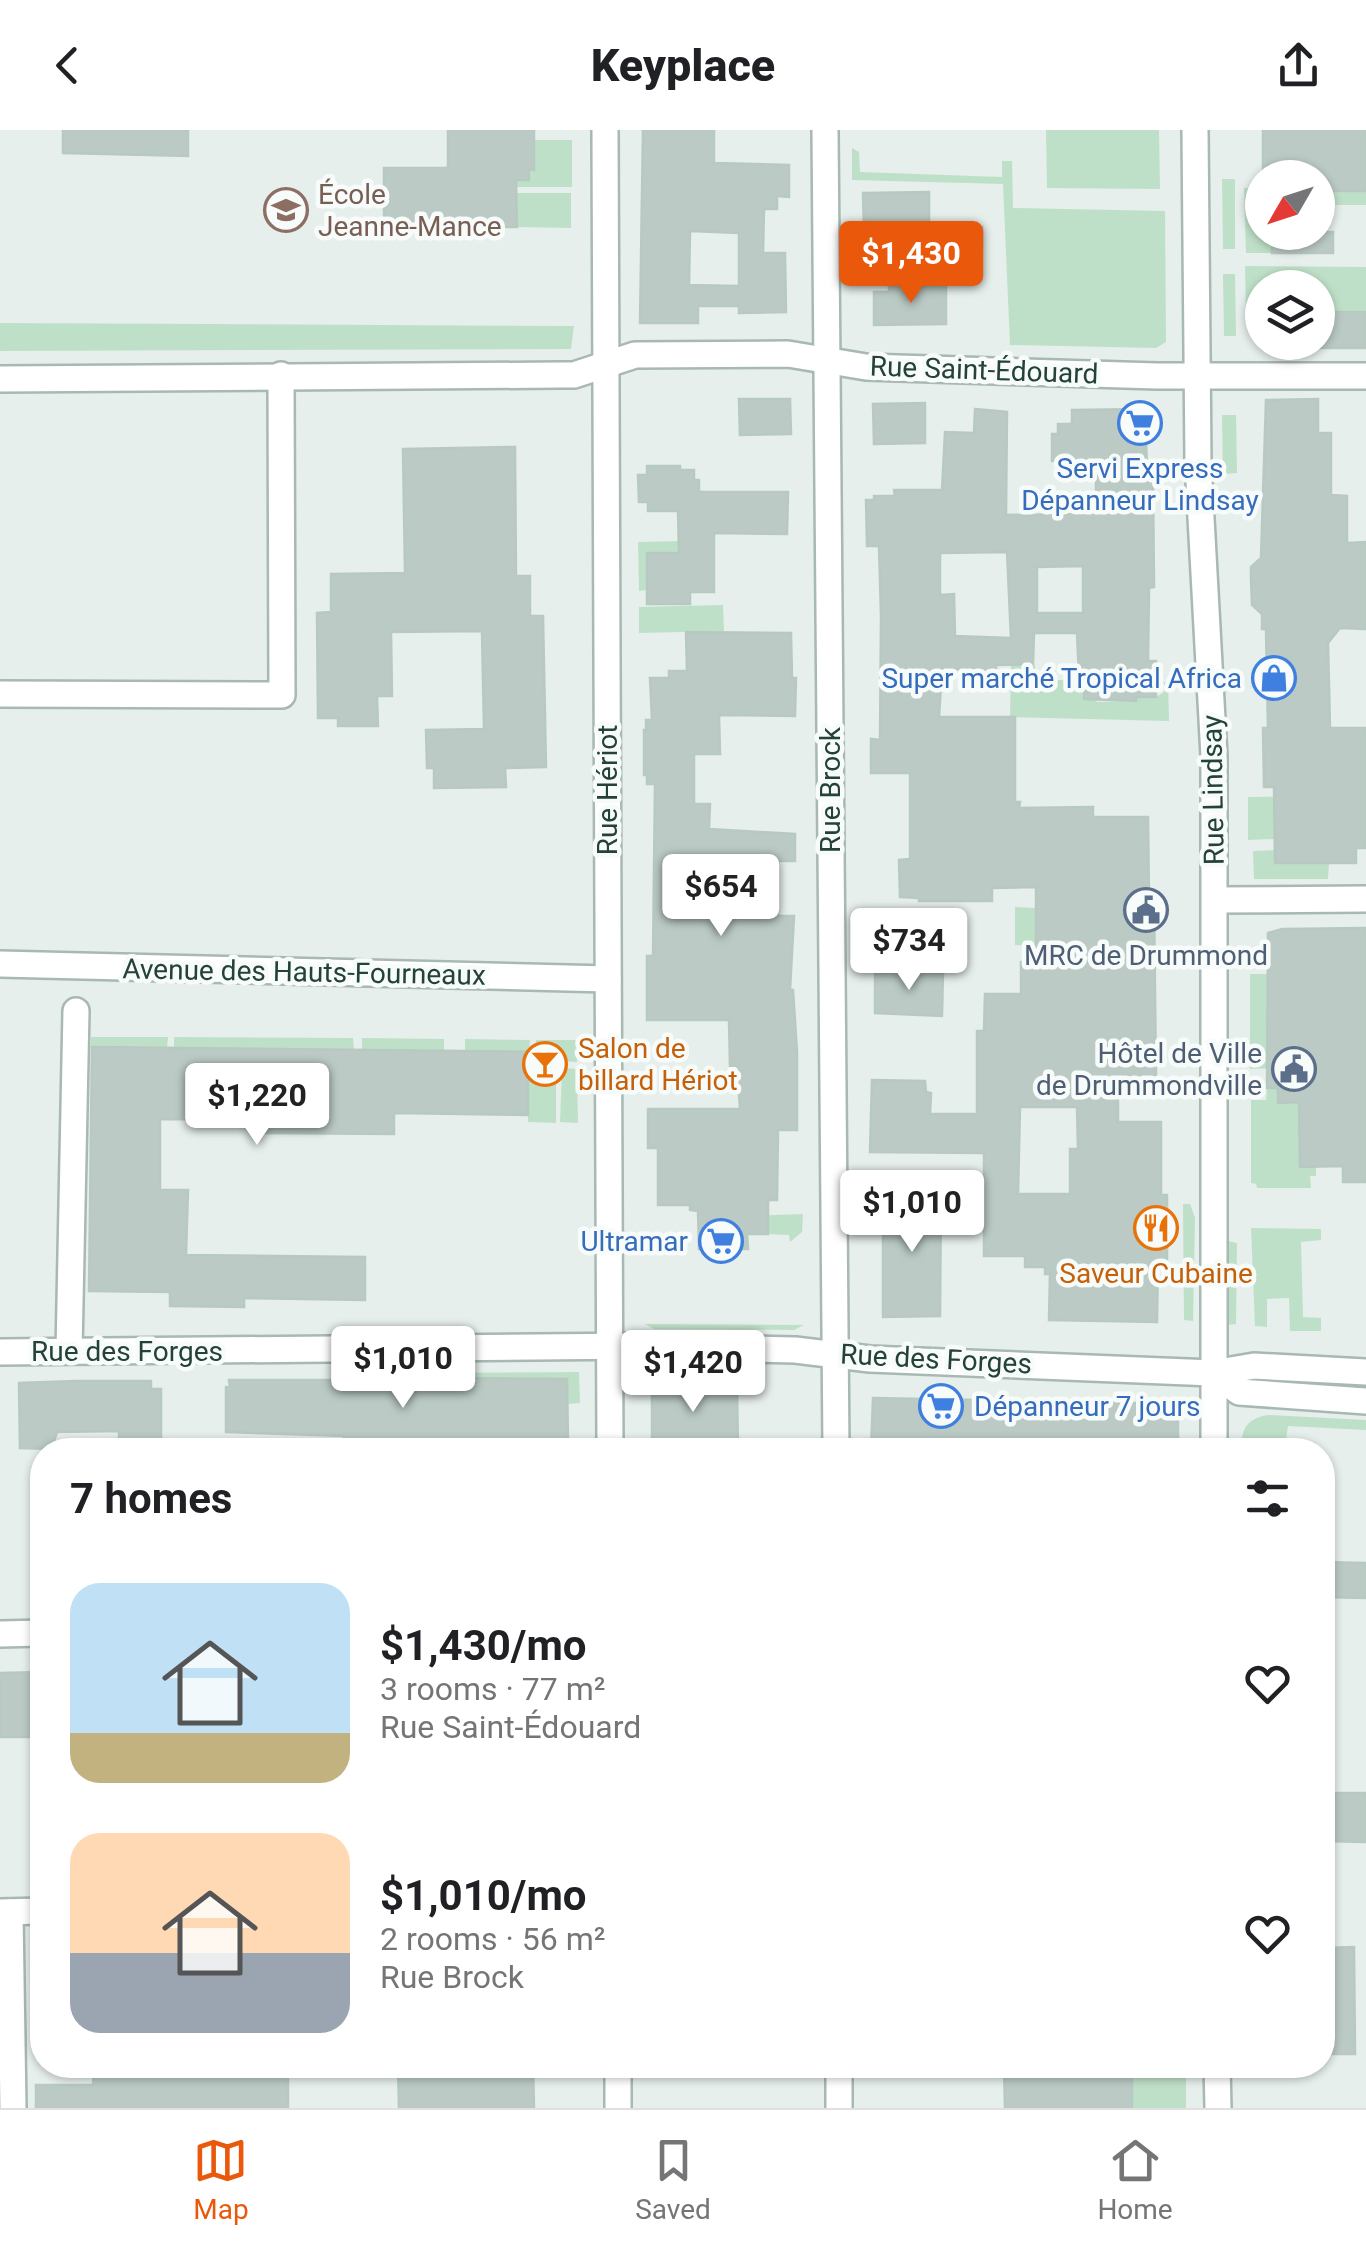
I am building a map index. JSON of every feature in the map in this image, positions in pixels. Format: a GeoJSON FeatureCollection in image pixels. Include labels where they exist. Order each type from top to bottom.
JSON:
{"type":"FeatureCollection","features":[{"type":"Feature","properties":{"kind":"street","name":"Rue Hériot"},"geometry":{"type":"LineString","coordinates":[[605,130],[610,1438]]}},
{"type":"Feature","properties":{"kind":"street","name":"Rue Brock"},"geometry":{"type":"LineString","coordinates":[[825,130],[836,1438]]}},
{"type":"Feature","properties":{"kind":"street","name":"Rue Lindsay"},"geometry":{"type":"LineString","coordinates":[[1195,130],[1196,376],[1214,756],[1214,1438]]}},
{"type":"Feature","properties":{"kind":"street","name":"Rue Saint-Édouard"},"geometry":{"type":"LineString","coordinates":[[604,365],[648,355],[788,354],[866,366],[1196,376],[1366,376]]}},
{"type":"Feature","properties":{"kind":"street"},"geometry":{"type":"LineString","coordinates":[[0,379],[574,375],[604,365]]}},
{"type":"Feature","properties":{"kind":"street"},"geometry":{"type":"LineString","coordinates":[[0,694],[282,695],[281,375]]}},
{"type":"Feature","properties":{"kind":"street"},"geometry":{"type":"LineString","coordinates":[[1216,900],[1366,899]]}},
{"type":"Feature","properties":{"kind":"street","name":"Avenue des Hauts-Fourneaux"},"geometry":{"type":"LineString","coordinates":[[0,964],[608,978]]}},
{"type":"Feature","properties":{"kind":"street"},"geometry":{"type":"LineString","coordinates":[[69,1352],[76,1011]]}},
{"type":"Feature","properties":{"kind":"street","name":"Rue des Forges"},"geometry":{"type":"LineString","coordinates":[[0,1352],[609,1347],[795,1350],[870,1359],[1213,1373],[1254,1366],[1366,1372]]}},
{"type":"Feature","properties":{"kind":"street","name":"Rue des Forges"},"geometry":{"type":"LineString","coordinates":[[1213,1373],[1239,1392],[1366,1401]]}},
{"type":"Feature","properties":{"kind":"street"},"geometry":{"type":"LineString","coordinates":[[0,1634],[30,1633]]}},
{"type":"Feature","properties":{"kind":"street"},"geometry":{"type":"LineString","coordinates":[[14,2108],[5,1912],[30,1911]]}},
{"type":"Feature","properties":{"kind":"street"},"geometry":{"type":"LineString","coordinates":[[618,2078],[618,2108]]}},
{"type":"Feature","properties":{"kind":"street"},"geometry":{"type":"LineString","coordinates":[[839,2078],[840,2108]]}},
{"type":"Feature","properties":{"kind":"street"},"geometry":{"type":"LineString","coordinates":[[1217,2078],[1218,2108]]}},
{"type":"Feature","properties":{"kind":"green space"},"geometry":{"type":"Polygon","coordinates":[[[1046,130],[1159,130],[1160,189],[1047,188],[1046,130]]]}},
{"type":"Feature","properties":{"kind":"green space"},"geometry":{"type":"Polygon","coordinates":[[[534,140],[572,140],[572,187],[517,187],[516,180],[529,180],[534,140]]]}},
{"type":"Feature","properties":{"kind":"green space"},"geometry":{"type":"Polygon","coordinates":[[[852,148],[859,152],[860,172],[1002,177],[1002,161],[1012,161],[1013,208],[1165,211],[1166,342],[1156,348],[1010,345],[1003,184],[852,180],[852,148]]]}},
{"type":"Feature","properties":{"kind":"green space"},"geometry":{"type":"Polygon","coordinates":[[[1335,175],[1341,175],[1341,191],[1366,191],[1366,205],[1335,205],[1335,175]]]}},
{"type":"Feature","properties":{"kind":"green space"},"geometry":{"type":"Polygon","coordinates":[[[1222,179],[1235,179],[1235,249],[1223,249],[1222,179]]]}},
{"type":"Feature","properties":{"kind":"green space"},"geometry":{"type":"Polygon","coordinates":[[[516,193],[571,193],[571,228],[517,227],[516,193]]]}},
{"type":"Feature","properties":{"kind":"green space"},"geometry":{"type":"Polygon","coordinates":[[[1246,250],[1272,250],[1272,253],[1246,250]]]}},
{"type":"Feature","properties":{"kind":"green space"},"geometry":{"type":"Polygon","coordinates":[[[1245,266],[1366,267],[1366,312],[1335,312],[1335,270],[1245,270],[1245,266]]]}},
{"type":"Feature","properties":{"kind":"green space"},"geometry":{"type":"Polygon","coordinates":[[[1223,274],[1235,274],[1236,336],[1224,336],[1223,274]]]}},
{"type":"Feature","properties":{"kind":"green space"},"geometry":{"type":"Polygon","coordinates":[[[0,323],[574,326],[571,349],[0,351],[0,323]]]}},
{"type":"Feature","properties":{"kind":"green space"},"geometry":{"type":"Polygon","coordinates":[[[1222,415],[1236,415],[1237,473],[1223,474],[1222,415]]]}},
{"type":"Feature","properties":{"kind":"green space"},"geometry":{"type":"Polygon","coordinates":[[[679,541],[679,553],[647,553],[647,590],[639,591],[638,542],[679,541]]]}},
{"type":"Feature","properties":{"kind":"green space"},"geometry":{"type":"Polygon","coordinates":[[[723,605],[724,631],[639,633],[639,607],[723,605]]]}},
{"type":"Feature","properties":{"kind":"green space"},"geometry":{"type":"Polygon","coordinates":[[[1011,665],[1035,665],[1036,680],[1076,680],[1084,676],[1097,702],[1156,697],[1164,692],[1164,682],[1168,682],[1169,721],[1010,717],[1011,665]]]}},
{"type":"Feature","properties":{"kind":"green space"},"geometry":{"type":"Polygon","coordinates":[[[1361,796],[1275,839],[1248,840],[1248,797],[1361,796]]]}},
{"type":"Feature","properties":{"kind":"green space"},"geometry":{"type":"Polygon","coordinates":[[[1275,850],[1276,863],[1329,863],[1328,879],[1254,879],[1253,851],[1275,850]]]}},
{"type":"Feature","properties":{"kind":"green space"},"geometry":{"type":"Polygon","coordinates":[[[1015,907],[1036,908],[1036,946],[1015,945],[1015,907]]]}},
{"type":"Feature","properties":{"kind":"green space"},"geometry":{"type":"Polygon","coordinates":[[[1250,974],[1292,974],[1278,1068],[1250,1069],[1250,974]]]}},
{"type":"Feature","properties":{"kind":"green space"},"geometry":{"type":"Polygon","coordinates":[[[91,1037],[168,1037],[167,1048],[91,1047],[91,1037]]]}},
{"type":"Feature","properties":{"kind":"green space"},"geometry":{"type":"Polygon","coordinates":[[[174,1037],[353,1038],[354,1050],[174,1048],[174,1037]]]}},
{"type":"Feature","properties":{"kind":"green space"},"geometry":{"type":"Polygon","coordinates":[[[362,1038],[444,1039],[444,1051],[362,1050],[362,1038]]]}},
{"type":"Feature","properties":{"kind":"green space"},"geometry":{"type":"Polygon","coordinates":[[[465,1039],[530,1040],[529,1052],[465,1051],[465,1039]]]}},
{"type":"Feature","properties":{"kind":"green space"},"geometry":{"type":"Polygon","coordinates":[[[536,1040],[577,1040],[577,1062],[554,1061],[554,1052],[535,1052],[536,1040]]]}},
{"type":"Feature","properties":{"kind":"green space"},"geometry":{"type":"Polygon","coordinates":[[[562,1068],[577,1069],[578,1123],[560,1122],[562,1068]]]}},
{"type":"Feature","properties":{"kind":"green space"},"geometry":{"type":"Polygon","coordinates":[[[528,1076],[556,1076],[556,1123],[528,1122],[528,1076]]]}},
{"type":"Feature","properties":{"kind":"green space"},"geometry":{"type":"Polygon","coordinates":[[[1267,1088],[1278,1088],[1299,1102],[1300,1167],[1316,1167],[1316,1176],[1310,1176],[1311,1188],[1257,1188],[1251,1183],[1251,1100],[1266,1100],[1267,1088]]]}},
{"type":"Feature","properties":{"kind":"green space"},"geometry":{"type":"Polygon","coordinates":[[[1183,1204],[1190,1204],[1195,1218],[1193,1321],[1184,1320],[1183,1204]]]}},
{"type":"Feature","properties":{"kind":"green space"},"geometry":{"type":"Polygon","coordinates":[[[803,1214],[802,1232],[790,1242],[789,1235],[768,1234],[768,1221],[752,1216],[803,1214]]]}},
{"type":"Feature","properties":{"kind":"green space"},"geometry":{"type":"Polygon","coordinates":[[[1251,1228],[1321,1229],[1321,1240],[1301,1242],[1303,1317],[1321,1318],[1321,1331],[1290,1331],[1289,1298],[1267,1299],[1267,1327],[1255,1326],[1251,1228]]]}},
{"type":"Feature","properties":{"kind":"green space"},"geometry":{"type":"Polygon","coordinates":[[[1228,1241],[1237,1243],[1236,1324],[1226,1325],[1228,1241]]]}},
{"type":"Feature","properties":{"kind":"green space"},"geometry":{"type":"Polygon","coordinates":[[[645,1324],[804,1325],[794,1330],[654,1329],[645,1324]]]}},
{"type":"Feature","properties":{"kind":"green space"},"geometry":{"type":"Polygon","coordinates":[[[579,1372],[580,1403],[568,1404],[567,1379],[421,1380],[421,1373],[579,1372]]]}},
{"type":"Feature","properties":{"kind":"green space"},"geometry":{"type":"Polygon","coordinates":[[[1268,1415],[1366,1420],[1366,1430],[1288,1426],[1286,1438],[1242,1438],[1255,1419],[1268,1415]]]}},
{"type":"Feature","properties":{"kind":"green space"},"geometry":{"type":"Polygon","coordinates":[[[1132,2078],[1186,2078],[1186,2108],[1132,2108],[1132,2078]]]}},
{"type":"Feature","properties":{"kind":"building"},"geometry":{"type":"Polygon","coordinates":[[[63,130],[188,130],[188,156],[63,153],[63,130]]]}},
{"type":"Feature","properties":{"kind":"building"},"geometry":{"type":"Polygon","coordinates":[[[448,130],[534,130],[534,170],[529,169],[529,180],[516,180],[517,227],[384,227],[384,168],[448,168],[448,130]]]}},
{"type":"Feature","properties":{"kind":"building"},"geometry":{"type":"Polygon","coordinates":[[[643,130],[714,130],[714,163],[789,165],[789,197],[777,196],[777,209],[764,209],[763,253],[785,253],[786,312],[739,313],[739,306],[698,306],[698,323],[640,323],[643,130]],[[690,231],[689,285],[739,286],[739,233],[690,231]]]}},
{"type":"Feature","properties":{"kind":"building"},"geometry":{"type":"Polygon","coordinates":[[[1263,130],[1366,130],[1366,191],[1335,191],[1335,160],[1263,160],[1263,130]]]}},
{"type":"Feature","properties":{"kind":"building"},"geometry":{"type":"Polygon","coordinates":[[[929,192],[929,229],[864,230],[863,193],[929,192]]]}},
{"type":"Feature","properties":{"kind":"building"},"geometry":{"type":"Polygon","coordinates":[[[941,227],[982,227],[982,248],[973,248],[973,259],[942,259],[941,227]]]}},
{"type":"Feature","properties":{"kind":"building"},"geometry":{"type":"Polygon","coordinates":[[[1272,250],[1333,250],[1333,253],[1272,250]]]}},
{"type":"Feature","properties":{"kind":"building"},"geometry":{"type":"Polygon","coordinates":[[[889,286],[946,286],[946,324],[874,325],[874,292],[889,292],[889,286]]]}},
{"type":"Feature","properties":{"kind":"building"},"geometry":{"type":"Polygon","coordinates":[[[1335,312],[1366,312],[1366,348],[1335,348],[1335,312]]]}},
{"type":"Feature","properties":{"kind":"building"},"geometry":{"type":"Polygon","coordinates":[[[739,399],[790,399],[791,434],[740,435],[739,399]]]}},
{"type":"Feature","properties":{"kind":"building"},"geometry":{"type":"Polygon","coordinates":[[[1318,399],[1318,433],[1331,433],[1331,495],[1347,496],[1347,543],[1366,542],[1366,629],[1340,628],[1328,643],[1330,728],[1366,728],[1366,848],[1356,848],[1356,863],[1275,863],[1274,787],[1264,787],[1263,728],[1268,728],[1266,629],[1262,629],[1262,614],[1252,605],[1251,578],[1251,567],[1261,558],[1266,400],[1318,399]]]}},
{"type":"Feature","properties":{"kind":"building"},"geometry":{"type":"Polygon","coordinates":[[[925,403],[925,443],[874,444],[873,404],[925,403]]]}},
{"type":"Feature","properties":{"kind":"building"},"geometry":{"type":"Polygon","coordinates":[[[975,409],[1007,412],[1006,515],[1087,514],[1087,508],[1096,508],[1096,460],[1052,461],[1052,434],[1058,434],[1058,424],[1072,424],[1072,410],[1145,409],[1147,468],[1153,468],[1154,587],[1149,588],[1148,661],[1156,661],[1156,697],[1136,697],[1136,701],[1084,699],[1077,633],[1034,633],[1033,664],[996,665],[996,671],[942,669],[939,717],[1015,717],[1015,802],[1020,802],[1019,808],[1093,807],[1093,817],[1148,817],[1149,900],[1154,900],[1156,1079],[1118,1079],[1118,1122],[1161,1122],[1161,1195],[1167,1195],[1167,1261],[1158,1260],[1157,1322],[1049,1320],[1050,1274],[1045,1274],[1045,1267],[1025,1267],[1025,1256],[984,1256],[984,1153],[870,1152],[872,1080],[925,1081],[926,1092],[931,1093],[930,1114],[977,1114],[977,1031],[984,1031],[985,994],[1021,994],[1021,962],[1036,962],[1036,887],[992,888],[992,901],[919,901],[900,897],[899,860],[910,859],[910,773],[871,773],[871,739],[880,740],[881,616],[879,546],[867,546],[866,500],[895,496],[894,490],[942,490],[945,432],[974,433],[975,409]],[[1007,552],[940,553],[940,595],[954,594],[955,636],[1011,638],[1007,552]],[[1083,566],[1037,567],[1037,613],[1083,613],[1083,566]],[[1020,1107],[1018,1194],[1070,1194],[1070,1149],[1078,1149],[1077,1107],[1020,1107]]]}},
{"type":"Feature","properties":{"kind":"building"},"geometry":{"type":"Polygon","coordinates":[[[515,447],[516,576],[530,576],[530,616],[543,616],[546,767],[505,768],[506,787],[434,788],[434,768],[427,768],[426,730],[484,729],[482,631],[391,632],[392,696],[377,696],[378,726],[338,726],[338,718],[318,718],[317,613],[331,612],[331,574],[405,573],[403,449],[515,447]]]}},
{"type":"Feature","properties":{"kind":"building"},"geometry":{"type":"Polygon","coordinates":[[[647,466],[694,470],[699,492],[788,492],[787,534],[714,533],[714,592],[690,592],[690,604],[647,604],[647,553],[679,553],[678,511],[648,511],[648,502],[639,502],[638,475],[647,475],[647,466]]]}},
{"type":"Feature","properties":{"kind":"building"},"geometry":{"type":"Polygon","coordinates":[[[686,632],[791,633],[792,678],[796,678],[795,716],[719,715],[720,754],[694,754],[694,804],[710,804],[709,829],[795,834],[795,861],[778,861],[778,916],[794,916],[790,990],[797,1052],[797,1130],[778,1130],[777,1200],[768,1200],[768,1234],[747,1234],[748,1249],[699,1249],[698,1211],[690,1210],[690,1205],[658,1205],[658,1148],[648,1148],[648,1109],[740,1109],[737,1066],[730,1066],[729,1020],[647,1020],[647,956],[653,956],[655,784],[647,784],[644,775],[644,730],[646,720],[652,720],[650,678],[669,678],[669,671],[687,671],[686,632]]]}},
{"type":"Feature","properties":{"kind":"building"},"geometry":{"type":"Polygon","coordinates":[[[1366,928],[1366,1182],[1343,1182],[1343,1166],[1300,1167],[1299,1102],[1278,1103],[1278,1088],[1267,1088],[1268,933],[1282,929],[1366,928]]]}},
{"type":"Feature","properties":{"kind":"building"},"geometry":{"type":"Polygon","coordinates":[[[875,971],[943,972],[942,1016],[875,1013],[875,971]]]}},
{"type":"Feature","properties":{"kind":"building"},"geometry":{"type":"Polygon","coordinates":[[[92,1047],[554,1052],[554,1076],[528,1076],[528,1115],[394,1113],[394,1134],[252,1133],[253,1120],[160,1119],[160,1190],[188,1190],[186,1255],[365,1257],[365,1300],[244,1298],[244,1307],[170,1306],[170,1292],[89,1291],[92,1047]]]}},
{"type":"Feature","properties":{"kind":"building"},"geometry":{"type":"Polygon","coordinates":[[[883,1193],[941,1193],[940,1316],[883,1317],[883,1193]]]}},
{"type":"Feature","properties":{"kind":"building"},"geometry":{"type":"Polygon","coordinates":[[[652,1377],[707,1377],[707,1388],[737,1388],[738,1438],[652,1438],[652,1377]]]}},
{"type":"Feature","properties":{"kind":"building"},"geometry":{"type":"Polygon","coordinates":[[[567,1379],[568,1438],[344,1438],[226,1432],[229,1380],[567,1379]]]}},
{"type":"Feature","properties":{"kind":"building"},"geometry":{"type":"Polygon","coordinates":[[[151,1381],[151,1389],[161,1389],[161,1438],[119,1438],[119,1431],[57,1432],[55,1438],[30,1438],[30,1448],[20,1448],[19,1383],[151,1381]]]}},
{"type":"Feature","properties":{"kind":"building"},"geometry":{"type":"Polygon","coordinates":[[[873,1398],[1178,1404],[1178,1438],[871,1438],[873,1398]]]}},
{"type":"Feature","properties":{"kind":"building"},"geometry":{"type":"Polygon","coordinates":[[[1335,1562],[1366,1563],[1366,1598],[1335,1597],[1335,1562]]]}},
{"type":"Feature","properties":{"kind":"building"},"geometry":{"type":"Polygon","coordinates":[[[30,1672],[30,1737],[0,1737],[0,1673],[30,1672]]]}},
{"type":"Feature","properties":{"kind":"building"},"geometry":{"type":"Polygon","coordinates":[[[1335,1793],[1366,1793],[1366,1842],[1335,1841],[1335,1793]]]}},
{"type":"Feature","properties":{"kind":"building"},"geometry":{"type":"Polygon","coordinates":[[[1354,1947],[1355,2054],[1335,2054],[1335,1948],[1354,1947]]]}},
{"type":"Feature","properties":{"kind":"building"},"geometry":{"type":"Polygon","coordinates":[[[93,2078],[288,2078],[288,2108],[36,2108],[36,2085],[93,2085],[93,2078]]]}},
{"type":"Feature","properties":{"kind":"building"},"geometry":{"type":"Polygon","coordinates":[[[398,2078],[533,2078],[534,2108],[399,2108],[398,2078]]]}},
{"type":"Feature","properties":{"kind":"building"},"geometry":{"type":"Polygon","coordinates":[[[1004,2078],[1132,2078],[1132,2108],[1005,2108],[1004,2078]]]}},
{"type":"Feature","properties":{"kind":"place","name":"École Jeanne-Mance"},"geometry":{"type":"Point","coordinates":[286,210]}},
{"type":"Feature","properties":{"kind":"place","name":"Servi Express Dépanneur Lindsay"},"geometry":{"type":"Point","coordinates":[1140,423]}},
{"type":"Feature","properties":{"kind":"place","name":"Super marché Tropical Africa"},"geometry":{"type":"Point","coordinates":[1274,678]}},
{"type":"Feature","properties":{"kind":"place","name":"MRC de Drummond"},"geometry":{"type":"Point","coordinates":[1146,910]}},
{"type":"Feature","properties":{"kind":"place","name":"Salon de billard Hériot"},"geometry":{"type":"Point","coordinates":[545,1064]}},
{"type":"Feature","properties":{"kind":"place","name":"Hôtel de Ville de Drummondville"},"geometry":{"type":"Point","coordinates":[1294,1069]}},
{"type":"Feature","properties":{"kind":"place","name":"Saveur Cubaine"},"geometry":{"type":"Point","coordinates":[1156,1228]}},
{"type":"Feature","properties":{"kind":"place","name":"Ultramar"},"geometry":{"type":"Point","coordinates":[721,1241]}},
{"type":"Feature","properties":{"kind":"place","name":"Dépanneur 7 jours"},"geometry":{"type":"Point","coordinates":[941,1406]}}]}
